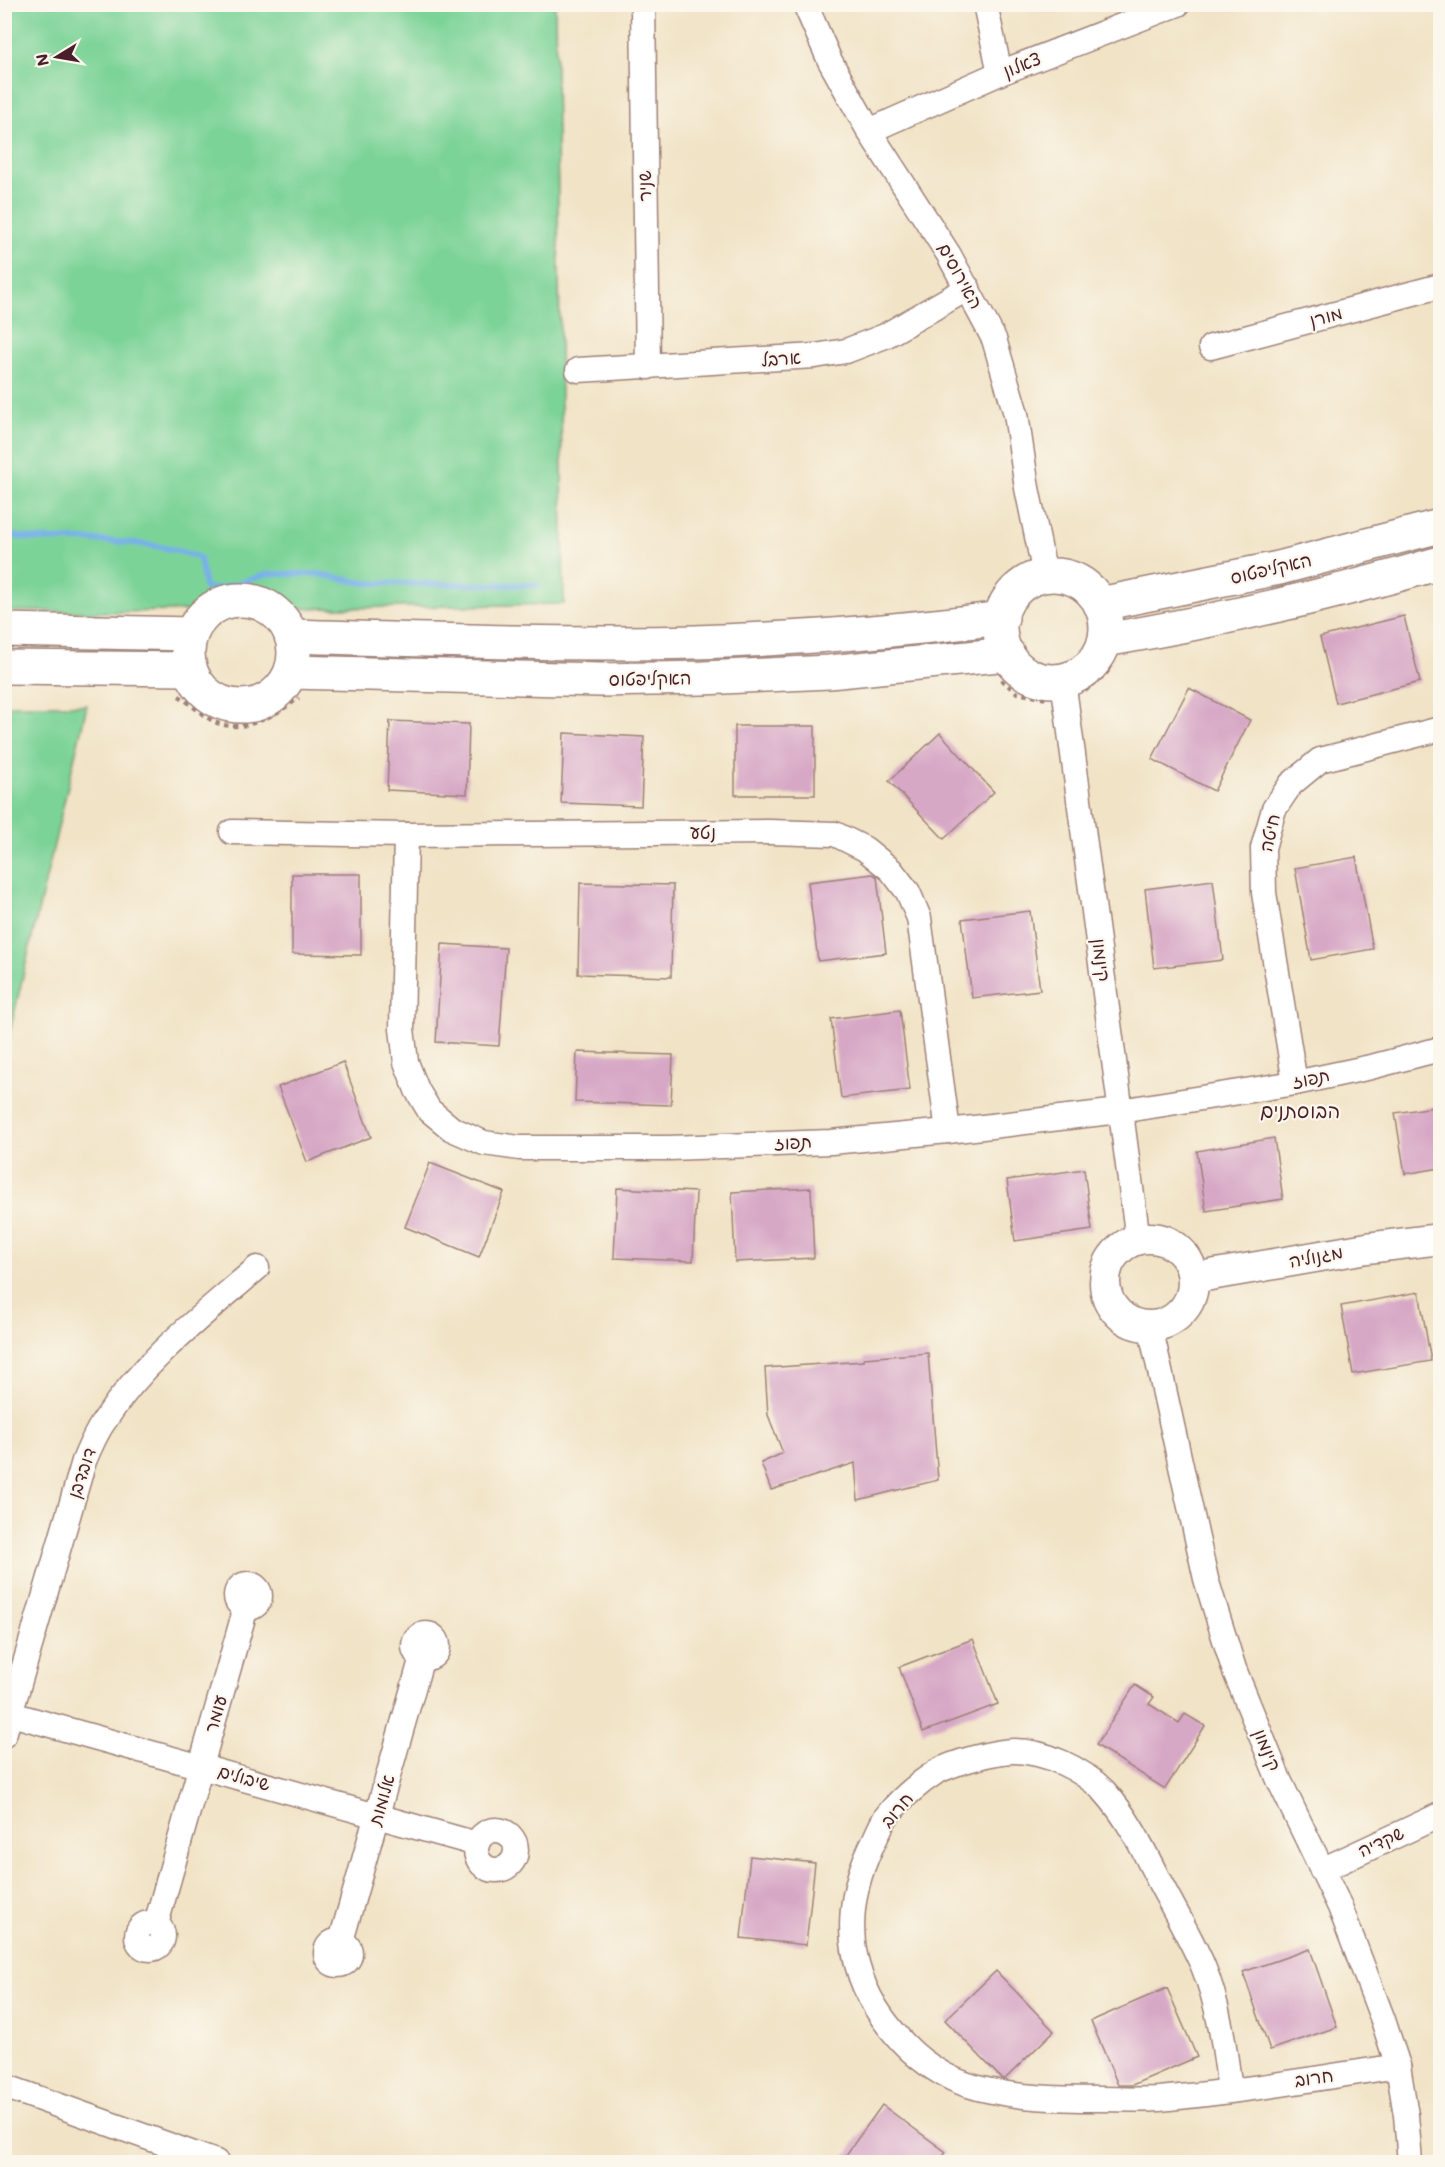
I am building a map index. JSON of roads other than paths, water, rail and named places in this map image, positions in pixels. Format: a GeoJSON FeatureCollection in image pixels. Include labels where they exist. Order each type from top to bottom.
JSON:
{"type":"FeatureCollection","features":[{"type":"Feature","properties":{"kind":"main road","name":"האקליפטוס"},"geometry":{"type":"LineString","coordinates":[[1100,604],[1279,568],[1440,526]]}},
{"type":"Feature","properties":{"kind":"main road","name":"האקליפטוס"},"geometry":{"type":"LineString","coordinates":[[1105,640],[1245,613],[1440,564]]}},
{"type":"Feature","properties":{"kind":"main road"},"geometry":{"type":"LineString","coordinates":[[1045,575],[1060,575],[1077,580],[1085,585],[1100,604],[1107,632],[1105,640],[1094,663],[1080,675],[1052,682],[1034,678],[1023,672],[1008,654],[1002,641],[1000,625],[1006,604],[1017,589],[1045,575]]}},
{"type":"Feature","properties":{"kind":"main road"},"geometry":{"type":"LineString","coordinates":[[248,600],[266,606],[274,611],[289,629],[291,636],[294,658],[291,672],[284,685],[266,701],[248,707],[237,707],[219,702],[198,686],[190,669],[188,657],[191,634],[201,618],[220,604],[248,600]]}},
{"type":"Feature","properties":{"kind":"main road","name":"האקליפטוס"},"geometry":{"type":"LineString","coordinates":[[291,636],[552,642],[695,642],[863,633],[1002,618]]}},
{"type":"Feature","properties":{"kind":"main road"},"geometry":{"type":"LineString","coordinates":[[4,630],[191,634]]}},
{"type":"Feature","properties":{"kind":"main road","name":"האקליפטוס"},"geometry":{"type":"LineString","coordinates":[[291,672],[601,680],[693,679],[829,672],[1008,654]]}},
{"type":"Feature","properties":{"kind":"main road"},"geometry":{"type":"LineString","coordinates":[[4,666],[190,669]]}},
{"type":"Feature","properties":{"kind":"street","name":"שניר"},"geometry":{"type":"LineString","coordinates":[[642,4],[648,367]]}},
{"type":"Feature","properties":{"kind":"street","name":"האירוסים"},"geometry":{"type":"LineString","coordinates":[[805,4],[830,61],[869,131],[950,255],[994,339],[1016,414],[1027,488],[1045,575]]}},
{"type":"Feature","properties":{"kind":"street"},"geometry":{"type":"LineString","coordinates":[[985,4],[1000,74]]}},
{"type":"Feature","properties":{"kind":"street","name":"צאלון"},"geometry":{"type":"LineString","coordinates":[[869,131],[1147,10],[1178,4]]}},
{"type":"Feature","properties":{"kind":"street","name":"מורן"},"geometry":{"type":"LineString","coordinates":[[1211,347],[1440,286]]}},
{"type":"Feature","properties":{"kind":"street","name":"ארבל"},"geometry":{"type":"LineString","coordinates":[[578,370],[815,357],[846,351],[885,336],[968,288]]}},
{"type":"Feature","properties":{"kind":"street","name":"קינמון"},"geometry":{"type":"LineString","coordinates":[[1063,680],[1138,1240]]}},
{"type":"Feature","properties":{"kind":"street","name":"חיטה"},"geometry":{"type":"LineString","coordinates":[[1295,1083],[1264,893],[1263,848],[1274,809],[1291,784],[1320,760],[1440,729]]}},
{"type":"Feature","properties":{"kind":"street","name":"נטע"},"geometry":{"type":"LineString","coordinates":[[232,832],[406,835],[835,834],[865,849],[891,870],[908,892],[919,918],[948,1131]]}},
{"type":"Feature","properties":{"kind":"street","name":"תפוז"},"geometry":{"type":"LineString","coordinates":[[406,835],[402,1029],[406,1062],[417,1090],[429,1110],[452,1129],[484,1143],[519,1148],[669,1148],[831,1142],[948,1131],[1120,1111],[1295,1083],[1440,1049]]}},
{"type":"Feature","properties":{"kind":"street"},"geometry":{"type":"LineString","coordinates":[[1151,1238],[1163,1240],[1175,1246],[1184,1255],[1193,1278],[1192,1293],[1186,1306],[1164,1324],[1150,1326],[1137,1324],[1116,1311],[1106,1288],[1106,1275],[1117,1253],[1126,1245],[1151,1238]]}},
{"type":"Feature","properties":{"kind":"street","name":"מגנוליה"},"geometry":{"type":"LineString","coordinates":[[1193,1278],[1367,1248],[1440,1239]]}},
{"type":"Feature","properties":{"kind":"street","name":"דובדבן"},"geometry":{"type":"LineString","coordinates":[[8,1724],[84,1461],[104,1421],[129,1387],[166,1348],[257,1268]]}},
{"type":"Feature","properties":{"kind":"street","name":"קינמון"},"geometry":{"type":"LineString","coordinates":[[1150,1326],[1206,1579],[1230,1658],[1279,1780],[1340,1907],[1383,2020],[1398,2066],[1406,2115],[1410,2163]]}},
{"type":"Feature","properties":{"kind":"street","name":"עומר"},"geometry":{"type":"LineString","coordinates":[[156,1924],[246,1607]]}},
{"type":"Feature","properties":{"kind":"street","name":"אלומות"},"geometry":{"type":"LineString","coordinates":[[341,1941],[422,1657]]}},
{"type":"Feature","properties":{"kind":"street","name":"שיבולים"},"geometry":{"type":"LineString","coordinates":[[8,1724],[201,1766],[477,1844]]}},
{"type":"Feature","properties":{"kind":"street","name":"חרוב"},"geometry":{"type":"LineString","coordinates":[[1230,2091],[1226,2056],[1203,1967],[1133,1830],[1103,1791],[1076,1769],[1044,1756],[1014,1751],[978,1757],[937,1772],[910,1793],[885,1818],[864,1864],[854,1897],[851,1936],[857,1969],[875,2010],[902,2044],[931,2068],[976,2088],[1043,2099],[1156,2099],[1230,2091],[1398,2066]]}},
{"type":"Feature","properties":{"kind":"street","name":"שקדיה"},"geometry":{"type":"LineString","coordinates":[[1322,1870],[1440,1815]]}},
{"type":"Feature","properties":{"kind":"street"},"geometry":{"type":"LineString","coordinates":[[4,2086],[216,2163]]}},
{"type":"Feature","properties":{"kind":"waterway"},"geometry":{"type":"LineString","coordinates":[[4,534],[41,539],[140,544],[186,553],[200,558],[205,588],[219,589],[268,574],[318,574],[365,583],[537,585]]}},
{"type":"Feature","properties":{"kind":"district","name":"הבוסתנים"},"geometry":{"type":"Point","coordinates":[1300,1111]}}]}
